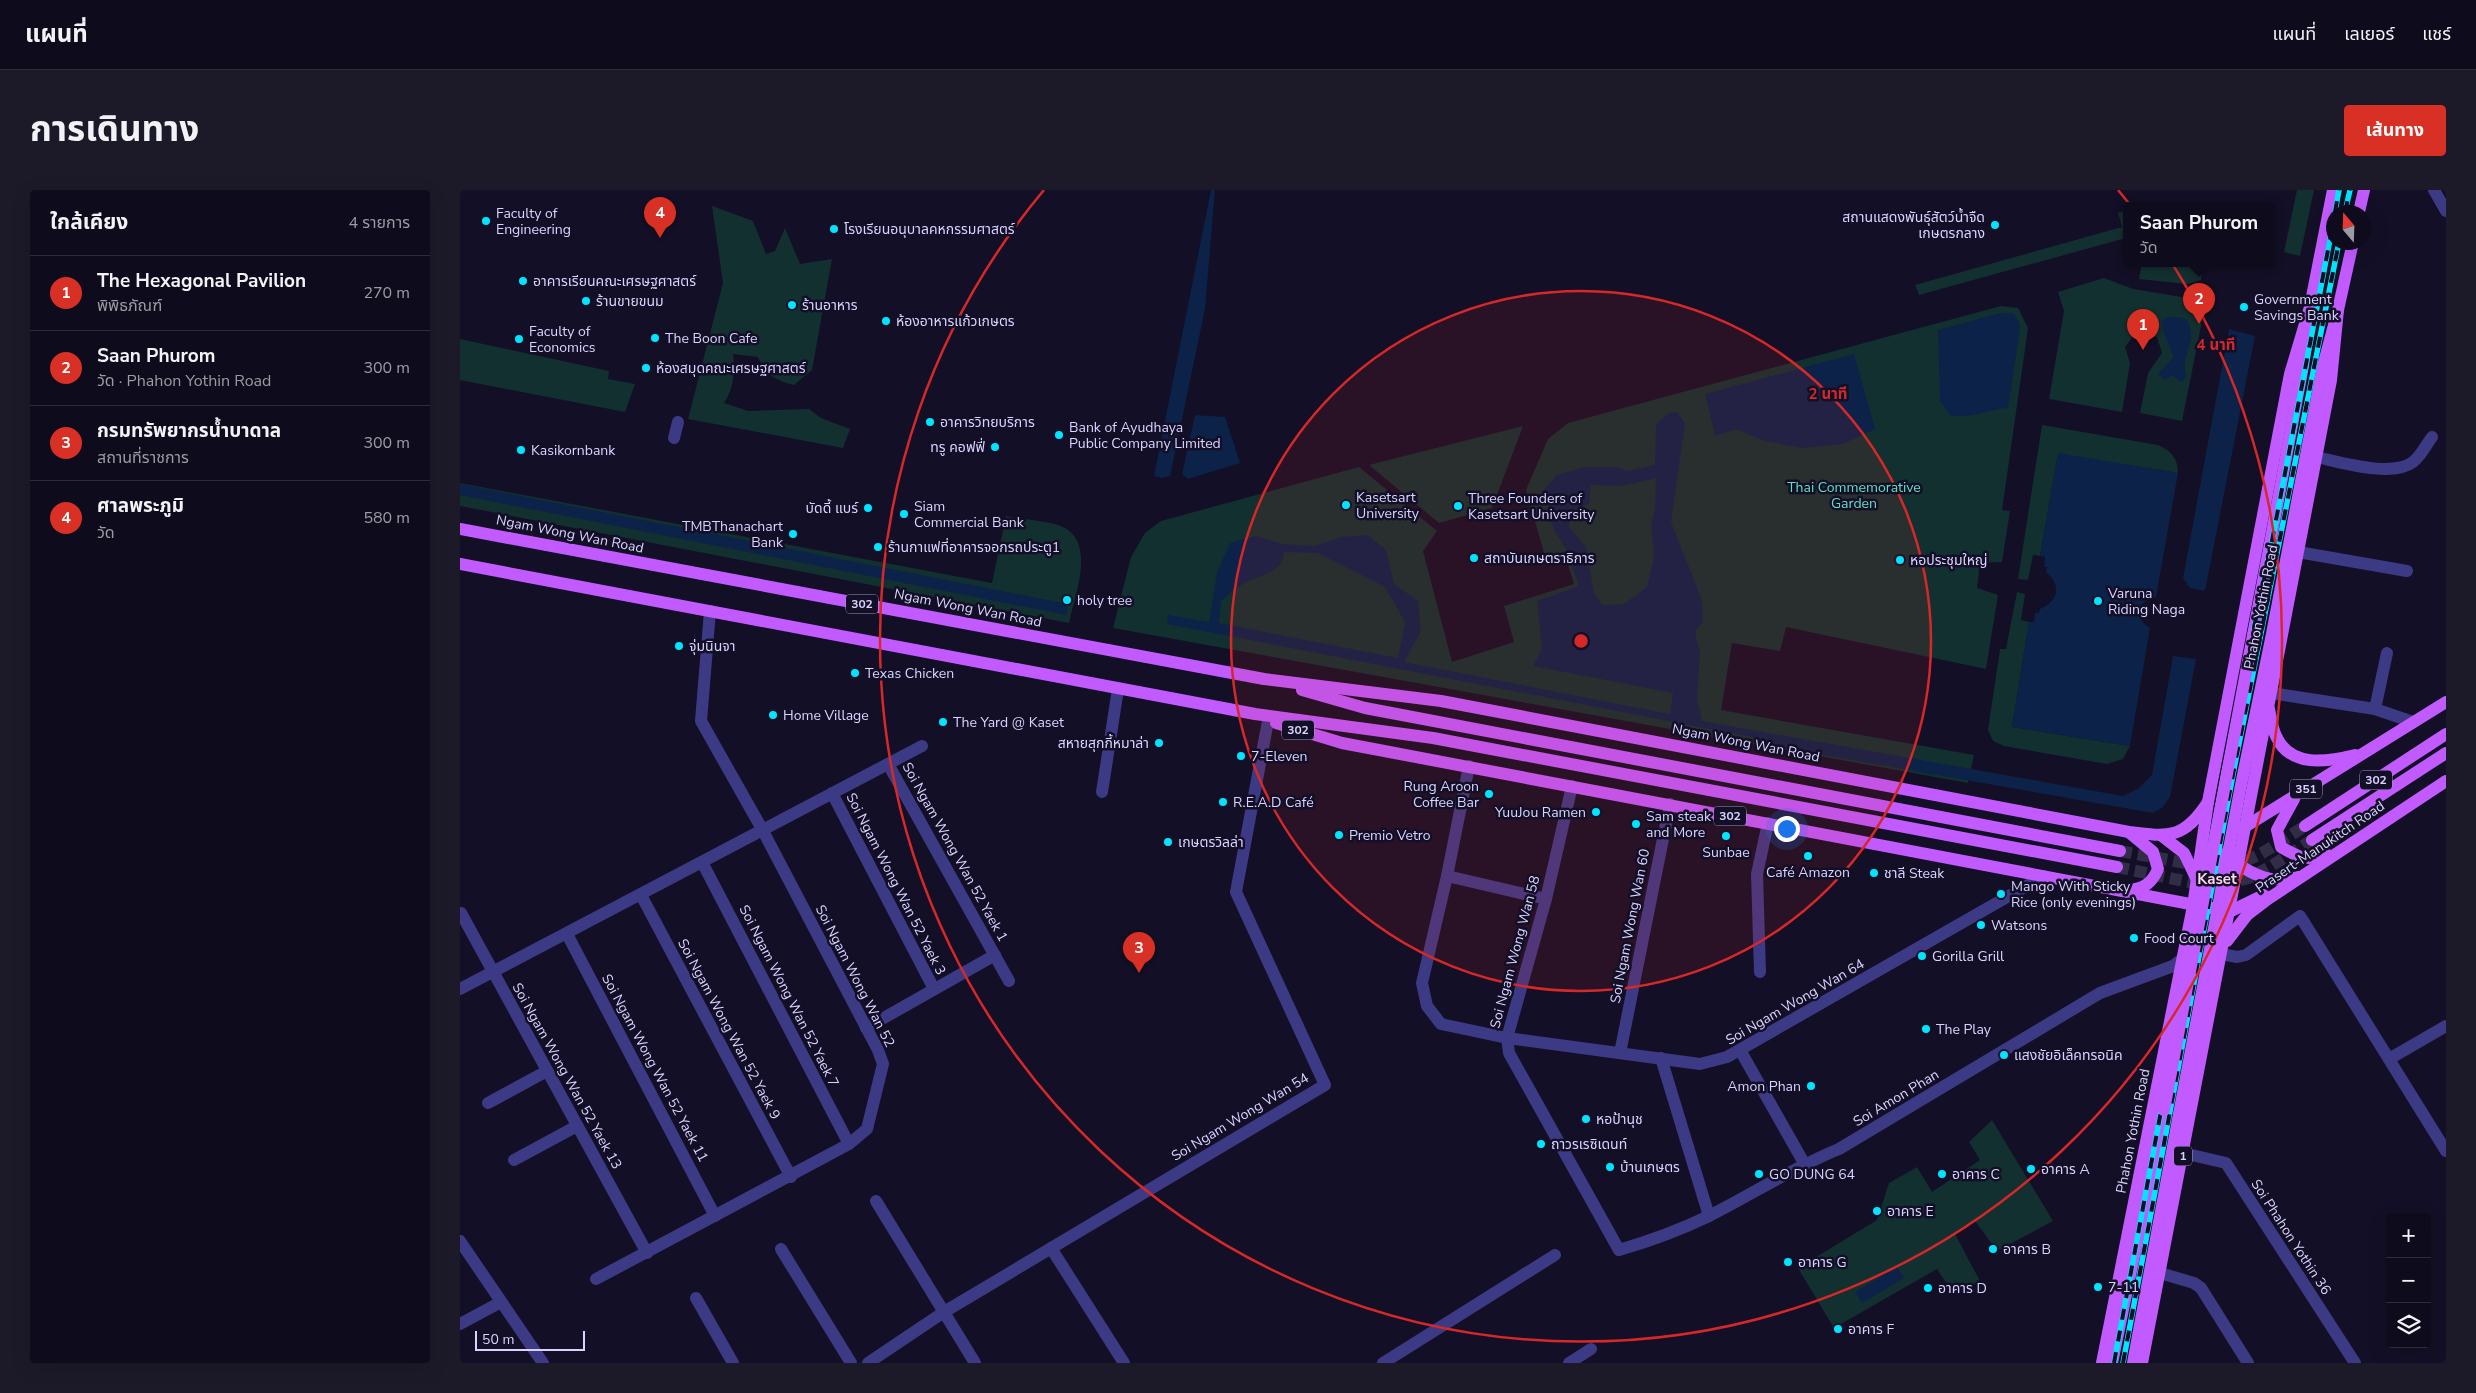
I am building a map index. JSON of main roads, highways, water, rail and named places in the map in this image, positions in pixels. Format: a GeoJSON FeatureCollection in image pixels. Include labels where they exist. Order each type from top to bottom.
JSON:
{"type":"FeatureCollection","features":[{"type":"Feature","properties":{"kind":"main road","name":"Phahon Yothin Road"},"geometry":{"type":"LineString","coordinates":[[2112,1363],[2164,1110],[2304,366],[2310,307],[2333,190]]}},
{"type":"Feature","properties":{"kind":"main road"},"geometry":{"type":"LineString","coordinates":[[2361,205],[2364,190]]}},
{"type":"Feature","properties":{"kind":"main road","name":"Phahon Yothin Road"},"geometry":{"type":"LineString","coordinates":[[2133,1363],[2239,795],[2323,366],[2351,250]]}},
{"type":"Feature","properties":{"kind":"main road","name":"Phahon Yothin Road"},"geometry":{"type":"LineString","coordinates":[[2102,1363],[2182,958],[2193,906],[2200,886],[2208,802],[2290,374],[2310,307]]}},
{"type":"Feature","properties":{"kind":"main road","name":"Phahon Yothin Road"},"geometry":{"type":"LineString","coordinates":[[2142,1363],[2221,952],[2231,911],[2335,360],[2338,310]]}},
{"type":"Feature","properties":{"kind":"main road","name":"Ngam Wong Wan Road"},"geometry":{"type":"LineString","coordinates":[[460,529],[1264,678],[1441,701],[2129,832],[2162,836],[2174,833],[2194,822],[2208,802]]}},
{"type":"Feature","properties":{"kind":"main road","name":"302"},"geometry":{"type":"LineString","coordinates":[[460,564],[1118,689],[1255,714],[1433,738],[2117,867]]}},
{"type":"Feature","properties":{"kind":"main road","name":"Ngam Wong Wan Road"},"geometry":{"type":"LineString","coordinates":[[1264,678],[1365,708],[2120,850]]}},
{"type":"Feature","properties":{"kind":"main road"},"geometry":{"type":"LineString","coordinates":[[2227,701],[2230,723],[2239,731],[2248,731],[2258,726],[2268,707]]}},
{"type":"Feature","properties":{"kind":"main road","name":"351"},"geometry":{"type":"LineString","coordinates":[[2246,826],[2446,702]]}},
{"type":"Feature","properties":{"kind":"main road"},"geometry":{"type":"LineString","coordinates":[[2268,707],[2276,736],[2287,751],[2312,762],[2330,761],[2366,752]]}},
{"type":"Feature","properties":{"kind":"main road","name":"302"},"geometry":{"type":"LineString","coordinates":[[1255,714],[1268,721],[1342,742],[2118,890],[2193,906]]}},
{"type":"Feature","properties":{"kind":"main road","name":"302"},"geometry":{"type":"LineString","coordinates":[[2305,826],[2446,734]]}},
{"type":"Feature","properties":{"kind":"main road","name":"302"},"geometry":{"type":"LineString","coordinates":[[2312,840],[2446,753]]}},
{"type":"Feature","properties":{"kind":"main road","name":"Prasert-Manukitch Road"},"geometry":{"type":"LineString","coordinates":[[2221,952],[2247,915],[2345,847],[2446,781]]}},
{"type":"Feature","properties":{"kind":"main road"},"geometry":{"type":"LineString","coordinates":[[2296,796],[2277,830],[2280,846],[2300,858],[2312,859],[2345,847]]}},
{"type":"Feature","properties":{"kind":"main road"},"geometry":{"type":"LineString","coordinates":[[2206,818],[2226,853],[2239,865],[2261,877],[2272,880],[2288,880],[2307,874]]}},
{"type":"Feature","properties":{"kind":"main road"},"geometry":{"type":"LineString","coordinates":[[2200,886],[2226,853],[2241,829],[2246,826]]}},
{"type":"Feature","properties":{"kind":"main road"},"geometry":{"type":"LineString","coordinates":[[2118,890],[2143,888],[2155,877],[2158,869],[2153,852],[2129,832]]}},
{"type":"Feature","properties":{"kind":"main road"},"geometry":{"type":"LineString","coordinates":[[2162,836],[2184,853],[2210,908],[2221,952]]}},
{"type":"Feature","properties":{"kind":"main road"},"geometry":{"type":"LineString","coordinates":[[2193,906],[2231,911],[2264,895],[2283,890]]}},
{"type":"Feature","properties":{"kind":"main road"},"geometry":{"type":"LineString","coordinates":[[2172,1007],[2210,1015]]}},
{"type":"Feature","properties":{"kind":"water"},"geometry":{"type":"Polygon","coordinates":[[[1211,190],[1215,190],[1205,309],[1170,476],[1162,478],[1154,476],[1211,190]]]}},
{"type":"Feature","properties":{"kind":"water"},"geometry":{"type":"Polygon","coordinates":[[[2001,313],[2014,314],[2019,322],[2020,329],[2008,408],[1964,416],[1950,415],[1940,401],[1938,330],[2001,313]]]}},
{"type":"Feature","properties":{"kind":"water"},"geometry":{"type":"Polygon","coordinates":[[[2168,317],[2180,317],[2187,320],[2190,328],[2191,340],[2185,361],[2186,376],[2180,382],[2173,375],[2165,380],[2158,374],[2174,357],[2163,331],[2162,320],[2168,317]]]}},
{"type":"Feature","properties":{"kind":"water"},"geometry":{"type":"Polygon","coordinates":[[[2229,329],[2255,336],[2205,591],[2190,588],[2183,578],[2229,329]]]}},
{"type":"Feature","properties":{"kind":"water"},"geometry":{"type":"Polygon","coordinates":[[[1854,354],[1875,429],[1843,444],[1802,448],[1765,441],[1736,429],[1715,436],[1705,394],[1854,354]]]}},
{"type":"Feature","properties":{"kind":"water"},"geometry":{"type":"Polygon","coordinates":[[[1677,412],[1685,423],[1671,522],[1702,600],[1703,621],[1695,632],[1700,652],[1697,699],[1702,721],[2123,796],[2138,789],[2152,775],[2173,656],[2196,659],[2170,797],[2163,807],[2153,813],[1772,746],[1756,738],[1167,624],[1168,615],[1209,622],[1217,573],[1230,543],[1256,536],[1283,544],[1315,546],[1341,537],[1368,535],[1386,550],[1394,584],[1418,601],[1421,631],[1404,662],[1670,714],[1673,693],[1533,666],[1542,649],[1537,601],[1579,586],[1566,549],[1554,530],[1543,491],[1557,475],[1585,467],[1616,467],[1627,471],[1655,465],[1656,424],[1669,413],[1677,412]],[[1656,478],[1623,486],[1591,485],[1589,504],[1570,511],[1569,527],[1586,547],[1594,593],[1602,605],[1624,604],[1647,587],[1654,557],[1651,524],[1655,509],[1656,478]],[[1284,552],[1283,559],[1275,569],[1240,586],[1221,601],[1219,623],[1398,658],[1405,622],[1385,587],[1318,553],[1284,552]]]}},
{"type":"Feature","properties":{"kind":"water"},"geometry":{"type":"Polygon","coordinates":[[[1195,415],[1225,417],[1240,463],[1188,479],[1182,474],[1195,415]]]}},
{"type":"Feature","properties":{"kind":"water"},"geometry":{"type":"Polygon","coordinates":[[[2058,453],[2178,473],[2156,597],[2144,602],[2138,610],[2140,619],[2150,628],[2130,746],[2012,727],[2029,622],[2034,622],[2035,613],[2039,613],[2040,609],[2055,597],[2056,592],[2054,582],[2046,572],[2047,567],[2044,567],[2045,557],[2040,556],[2058,453]]]}},
{"type":"Feature","properties":{"kind":"water"},"geometry":{"type":"Polygon","coordinates":[[[460,484],[1068,604],[1066,615],[460,495],[460,484]]]}},
{"type":"Feature","properties":{"kind":"water"},"geometry":{"type":"Polygon","coordinates":[[[1897,1267],[1904,1278],[1862,1303],[1855,1292],[1897,1267]]]}},
{"type":"Feature","properties":{"kind":"tunnel"},"geometry":{"type":"LineString","coordinates":[[2228,866],[2259,855],[2305,826]]}},
{"type":"Feature","properties":{"kind":"tunnel"},"geometry":{"type":"LineString","coordinates":[[2117,867],[2213,887],[2249,878],[2312,840]]}},
{"type":"Feature","properties":{"kind":"tunnel"},"geometry":{"type":"LineString","coordinates":[[2120,851],[2196,865]]}},
{"type":"Feature","properties":{"kind":"railway"},"geometry":{"type":"LineString","coordinates":[[2336,205],[2339,190]]}},
{"type":"Feature","properties":{"kind":"railway"},"geometry":{"type":"LineString","coordinates":[[2347,205],[2350,190]]}},
{"type":"Feature","properties":{"kind":"railway"},"geometry":{"type":"LineString","coordinates":[[2114,1363],[2225,768],[2271,546],[2328,250]]}},
{"type":"Feature","properties":{"kind":"railway"},"geometry":{"type":"LineString","coordinates":[[2123,1363],[2235,764],[2337,250]]}},
{"type":"Feature","properties":{"kind":"place","name":"Faculty of Engineering"},"geometry":{"type":"Point","coordinates":[486,221]}},
{"type":"Feature","properties":{"kind":"place","name":"สถานแสดงพันธุ์สัตว์น้ำจืด เกษตรกลาง"},"geometry":{"type":"Point","coordinates":[1995,225]}},
{"type":"Feature","properties":{"kind":"place","name":"โรงเรียนอนุบาลคหกรรมศาสตร์"},"geometry":{"type":"Point","coordinates":[834,229]}},
{"type":"Feature","properties":{"kind":"place","name":"ศาลพระภูมิ"},"geometry":{"type":"Point","coordinates":[660,238]}},
{"type":"Feature","properties":{"kind":"place","name":"อาคารเรียนคณะเศรษฐศาสตร์"},"geometry":{"type":"Point","coordinates":[523,281]}},
{"type":"Feature","properties":{"kind":"place","name":"ร้านขายขนม"},"geometry":{"type":"Point","coordinates":[586,301]}},
{"type":"Feature","properties":{"kind":"place","name":"ร้านอาหาร"},"geometry":{"type":"Point","coordinates":[792,305]}},
{"type":"Feature","properties":{"kind":"place","name":"Government Savings Bank"},"geometry":{"type":"Point","coordinates":[2244,307]}},
{"type":"Feature","properties":{"kind":"place","name":"ห้องอาหารแก้วเกษตร"},"geometry":{"type":"Point","coordinates":[886,321]}},
{"type":"Feature","properties":{"kind":"place","name":"Saan Phurom"},"geometry":{"type":"Point","coordinates":[2199,324]}},
{"type":"Feature","properties":{"kind":"place","name":"The Boon Cafe"},"geometry":{"type":"Point","coordinates":[655,338]}},
{"type":"Feature","properties":{"kind":"place","name":"Faculty of Economics"},"geometry":{"type":"Point","coordinates":[519,339]}},
{"type":"Feature","properties":{"kind":"place","name":"The Hexagonal Pavilion"},"geometry":{"type":"Point","coordinates":[2143,350]}},
{"type":"Feature","properties":{"kind":"place","name":"ห้องสมุดคณะเศรษฐศาสตร์"},"geometry":{"type":"Point","coordinates":[646,368]}},
{"type":"Feature","properties":{"kind":"place","name":"อาคารวิทยบริการ"},"geometry":{"type":"Point","coordinates":[930,422]}},
{"type":"Feature","properties":{"kind":"place","name":"Bank of Ayudhaya Public Company Limited"},"geometry":{"type":"Point","coordinates":[1059,435]}},
{"type":"Feature","properties":{"kind":"place","name":"ทรู คอฟฟี่"},"geometry":{"type":"Point","coordinates":[995,447]}},
{"type":"Feature","properties":{"kind":"place","name":"Kasikornbank"},"geometry":{"type":"Point","coordinates":[521,450]}},
{"type":"Feature","properties":{"kind":"place","name":"Kasetsart University"},"geometry":{"type":"Point","coordinates":[1346,505]}},
{"type":"Feature","properties":{"kind":"place","name":"Three Founders of Kasetsart University"},"geometry":{"type":"Point","coordinates":[1458,506]}},
{"type":"Feature","properties":{"kind":"place","name":"บัดดี้ แบร์"},"geometry":{"type":"Point","coordinates":[868,508]}},
{"type":"Feature","properties":{"kind":"place","name":"Siam Commercial Bank"},"geometry":{"type":"Point","coordinates":[904,514]}},
{"type":"Feature","properties":{"kind":"place","name":"TMBThanachart Bank"},"geometry":{"type":"Point","coordinates":[793,534]}},
{"type":"Feature","properties":{"kind":"place","name":"ร้านกาแฟที่อาคารจอกรถประตู1"},"geometry":{"type":"Point","coordinates":[878,547]}},
{"type":"Feature","properties":{"kind":"place","name":"สถาบันเกษตราธิการ"},"geometry":{"type":"Point","coordinates":[1474,558]}},
{"type":"Feature","properties":{"kind":"place","name":"หอประชุมใหญ่"},"geometry":{"type":"Point","coordinates":[1900,560]}},
{"type":"Feature","properties":{"kind":"place","name":"holy tree"},"geometry":{"type":"Point","coordinates":[1067,600]}},
{"type":"Feature","properties":{"kind":"place","name":"Varuna Riding Naga"},"geometry":{"type":"Point","coordinates":[2098,601]}},
{"type":"Feature","properties":{"kind":"place","name":"จุ่มนินจา"},"geometry":{"type":"Point","coordinates":[679,646]}},
{"type":"Feature","properties":{"kind":"place","name":"Texas Chicken"},"geometry":{"type":"Point","coordinates":[855,673]}},
{"type":"Feature","properties":{"kind":"place","name":"Home Village"},"geometry":{"type":"Point","coordinates":[773,715]}},
{"type":"Feature","properties":{"kind":"place","name":"The Yard @ Kaset"},"geometry":{"type":"Point","coordinates":[943,722]}},
{"type":"Feature","properties":{"kind":"place","name":"สหายสุกกี้หมาล่า"},"geometry":{"type":"Point","coordinates":[1159,743]}},
{"type":"Feature","properties":{"kind":"place","name":"7-Eleven"},"geometry":{"type":"Point","coordinates":[1241,756]}},
{"type":"Feature","properties":{"kind":"place","name":"Rung Aroon Coffee Bar"},"geometry":{"type":"Point","coordinates":[1489,794]}},
{"type":"Feature","properties":{"kind":"place","name":"R.E.A.D Café"},"geometry":{"type":"Point","coordinates":[1223,802]}},
{"type":"Feature","properties":{"kind":"place","name":"YuuJou Ramen"},"geometry":{"type":"Point","coordinates":[1596,812]}},
{"type":"Feature","properties":{"kind":"place","name":"Sam steak and More"},"geometry":{"type":"Point","coordinates":[1636,824]}},
{"type":"Feature","properties":{"kind":"place","name":"Premio Vetro"},"geometry":{"type":"Point","coordinates":[1339,835]}},
{"type":"Feature","properties":{"kind":"place","name":"Sunbae"},"geometry":{"type":"Point","coordinates":[1726,836]}},
{"type":"Feature","properties":{"kind":"place","name":"เกษตรวิลล่า"},"geometry":{"type":"Point","coordinates":[1168,842]}},
{"type":"Feature","properties":{"kind":"place","name":"Café Amazon"},"geometry":{"type":"Point","coordinates":[1808,856]}},
{"type":"Feature","properties":{"kind":"place","name":"ชาลี Steak"},"geometry":{"type":"Point","coordinates":[1874,873]}},
{"type":"Feature","properties":{"kind":"place","name":"Mango With Sticky Rice (only evenings)"},"geometry":{"type":"Point","coordinates":[2001,894]}},
{"type":"Feature","properties":{"kind":"place","name":"Watsons"},"geometry":{"type":"Point","coordinates":[1981,925]}},
{"type":"Feature","properties":{"kind":"place","name":"Food Court"},"geometry":{"type":"Point","coordinates":[2134,938]}},
{"type":"Feature","properties":{"kind":"place","name":"Gorilla Grill"},"geometry":{"type":"Point","coordinates":[1922,956]}},
{"type":"Feature","properties":{"kind":"place","name":"กรมทรัพยากรน้ำบาดาล"},"geometry":{"type":"Point","coordinates":[1139,973]}},
{"type":"Feature","properties":{"kind":"place","name":"The Play"},"geometry":{"type":"Point","coordinates":[1926,1029]}},
{"type":"Feature","properties":{"kind":"place","name":"แสงชัยอิเล็คทรอนิค"},"geometry":{"type":"Point","coordinates":[2004,1055]}},
{"type":"Feature","properties":{"kind":"place","name":"Amon Phan"},"geometry":{"type":"Point","coordinates":[1811,1086]}},
{"type":"Feature","properties":{"kind":"place","name":"หอป้านุช"},"geometry":{"type":"Point","coordinates":[1586,1119]}},
{"type":"Feature","properties":{"kind":"place","name":"ถาวรเรซิเดนท์"},"geometry":{"type":"Point","coordinates":[1541,1144]}},
{"type":"Feature","properties":{"kind":"place","name":"บ้านเกษตร"},"geometry":{"type":"Point","coordinates":[1610,1167]}},
{"type":"Feature","properties":{"kind":"place","name":"อาคาร A"},"geometry":{"type":"Point","coordinates":[2031,1169]}},
{"type":"Feature","properties":{"kind":"place","name":"GO DUNG 64"},"geometry":{"type":"Point","coordinates":[1759,1174]}},
{"type":"Feature","properties":{"kind":"place","name":"อาคาร C"},"geometry":{"type":"Point","coordinates":[1942,1174]}},
{"type":"Feature","properties":{"kind":"place","name":"อาคาร E"},"geometry":{"type":"Point","coordinates":[1877,1211]}},
{"type":"Feature","properties":{"kind":"place","name":"อาคาร B"},"geometry":{"type":"Point","coordinates":[1993,1249]}},
{"type":"Feature","properties":{"kind":"place","name":"อาคาร G"},"geometry":{"type":"Point","coordinates":[1788,1262]}},
{"type":"Feature","properties":{"kind":"place","name":"7-11"},"geometry":{"type":"Point","coordinates":[2098,1287]}},
{"type":"Feature","properties":{"kind":"place","name":"อาคาร D"},"geometry":{"type":"Point","coordinates":[1928,1288]}},
{"type":"Feature","properties":{"kind":"place","name":"อาคาร F"},"geometry":{"type":"Point","coordinates":[1838,1329]}},
{"type":"Feature","properties":{"kind":"district","name":"Kaset"},"geometry":{"type":"Point","coordinates":[2217,879]}},
{"type":"Feature","properties":{"kind":"park label","name":"Thai Commemorative Garden"},"geometry":{"type":"Point","coordinates":[1854,496]}}]}
